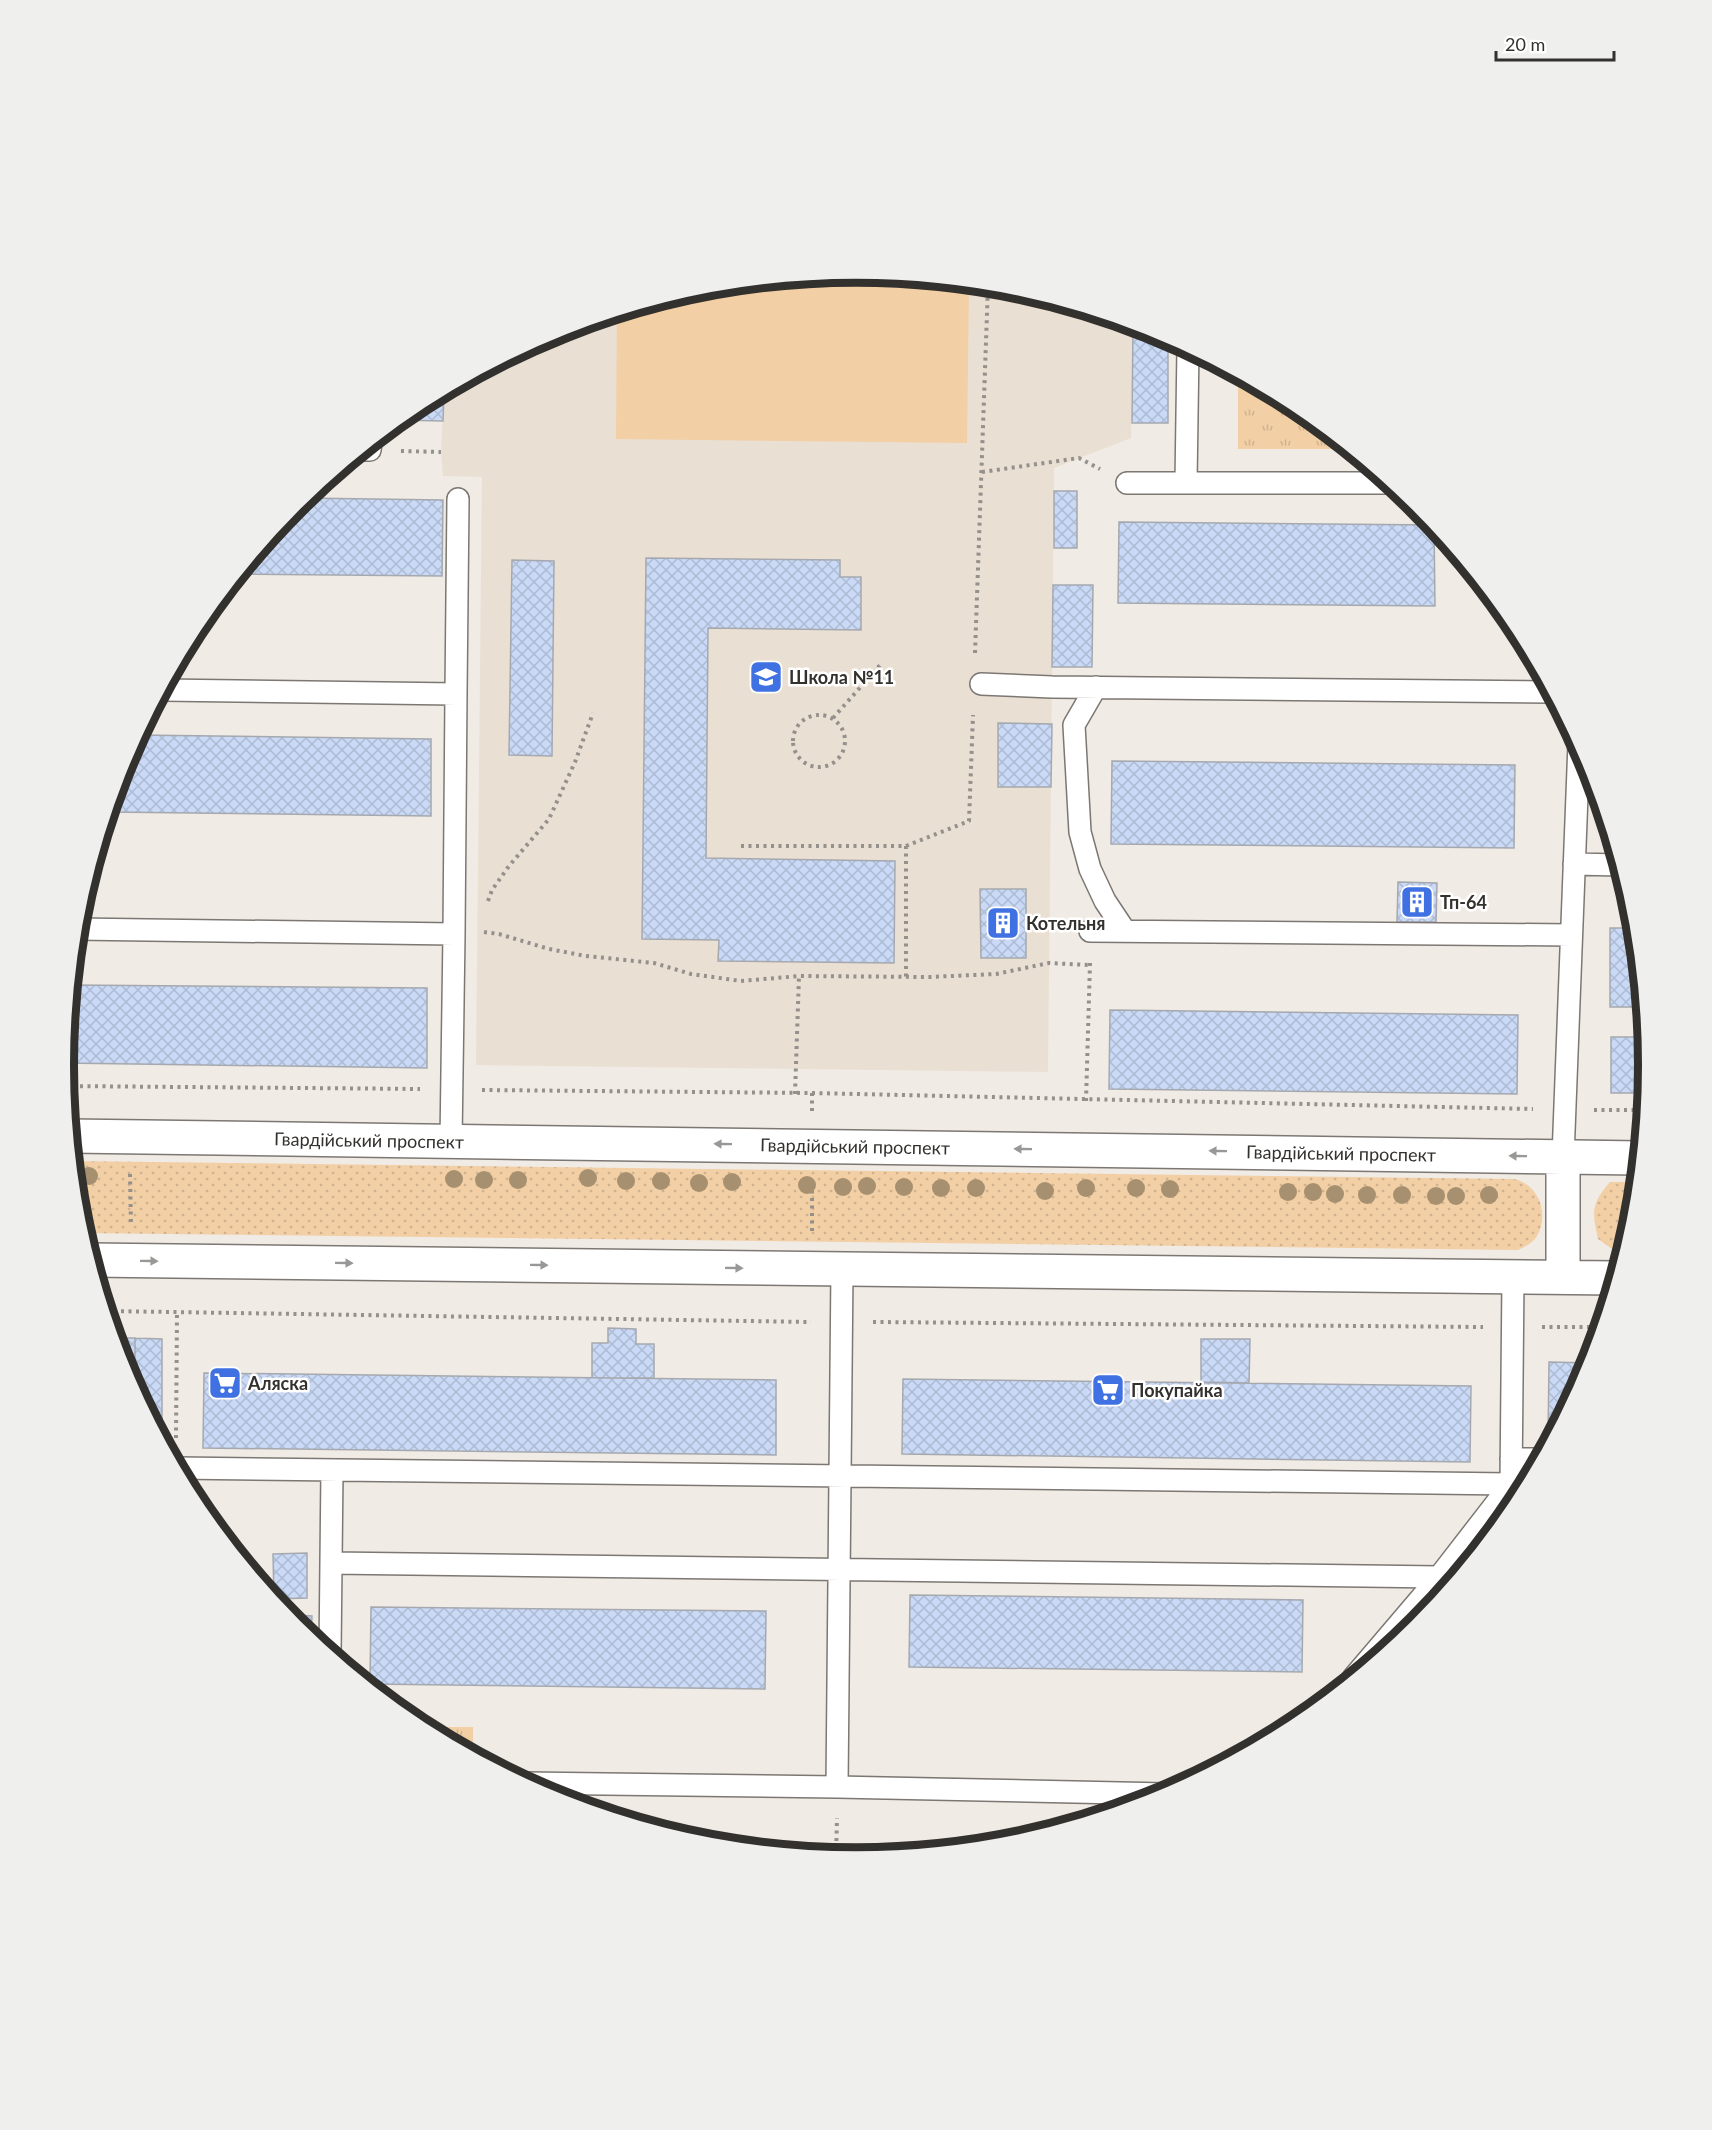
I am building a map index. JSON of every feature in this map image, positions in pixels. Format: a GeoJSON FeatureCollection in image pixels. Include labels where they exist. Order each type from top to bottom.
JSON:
{"type":"FeatureCollection","features":[{"type":"Feature","properties":{"kind":"main road","name":"Гвардійський проспект"},"geometry":{"type":"LineString","coordinates":[[77,1136],[1633,1158]]}},
{"type":"Feature","properties":{"kind":"main road"},"geometry":{"type":"LineString","coordinates":[[1563,1157],[1563,1277]]}},
{"type":"Feature","properties":{"kind":"main road"},"geometry":{"type":"LineString","coordinates":[[98,1260],[1609,1278]]}},
{"type":"Feature","properties":{"kind":"lane"},"geometry":{"type":"LineString","coordinates":[[1186,483],[1188,357]]}},
{"type":"Feature","properties":{"kind":"lane"},"geometry":{"type":"LineString","coordinates":[[1127,483],[1378,483]]}},
{"type":"Feature","properties":{"kind":"lane"},"geometry":{"type":"LineString","coordinates":[[451,1141],[458,499]]}},
{"type":"Feature","properties":{"kind":"lane"},"geometry":{"type":"LineString","coordinates":[[981,684],[1544,692]]}},
{"type":"Feature","properties":{"kind":"lane"},"geometry":{"type":"LineString","coordinates":[[1096,687],[1074,725],[1080,832],[1090,869],[1105,901],[1125,931]]}},
{"type":"Feature","properties":{"kind":"lane"},"geometry":{"type":"LineString","coordinates":[[169,690],[456,694]]}},
{"type":"Feature","properties":{"kind":"lane"},"geometry":{"type":"LineString","coordinates":[[1563,1157],[1578,764]]}},
{"type":"Feature","properties":{"kind":"lane"},"geometry":{"type":"LineString","coordinates":[[1574,864],[1613,865]]}},
{"type":"Feature","properties":{"kind":"lane"},"geometry":{"type":"LineString","coordinates":[[86,929],[454,934]]}},
{"type":"Feature","properties":{"kind":"lane"},"geometry":{"type":"LineString","coordinates":[[1090,931],[1571,935]]}},
{"type":"Feature","properties":{"kind":"lane"},"geometry":{"type":"LineString","coordinates":[[827,1269],[840,1476],[837,1787]]}},
{"type":"Feature","properties":{"kind":"lane"},"geometry":{"type":"LineString","coordinates":[[1384,1642],[1439,1577],[1511,1484],[1513,1276]]}},
{"type":"Feature","properties":{"kind":"lane"},"geometry":{"type":"LineString","coordinates":[[1511,1459],[1532,1460]]}},
{"type":"Feature","properties":{"kind":"lane"},"geometry":{"type":"LineString","coordinates":[[185,1468],[1511,1484]]}},
{"type":"Feature","properties":{"kind":"lane"},"geometry":{"type":"LineString","coordinates":[[330,1644],[332,1470]]}},
{"type":"Feature","properties":{"kind":"lane"},"geometry":{"type":"LineString","coordinates":[[331,1563],[1439,1577]]}},
{"type":"Feature","properties":{"kind":"lane"},"geometry":{"type":"LineString","coordinates":[[546,1783],[1141,1793]]}},
{"type":"Feature","properties":{"kind":"path"},"geometry":{"type":"LineString","coordinates":[[980,510],[988,294]]}},
{"type":"Feature","properties":{"kind":"path"},"geometry":{"type":"LineString","coordinates":[[376,448],[441,452]]}},
{"type":"Feature","properties":{"kind":"path"},"geometry":{"type":"LineString","coordinates":[[981,472],[1079,458],[1127,483]]}},
{"type":"Feature","properties":{"kind":"path"},"geometry":{"type":"LineString","coordinates":[[832,718],[880,664]]}},
{"type":"Feature","properties":{"kind":"path"},"geometry":{"type":"LineString","coordinates":[[477,932],[492,890],[508,867],[549,819],[575,762],[593,713]]}},
{"type":"Feature","properties":{"kind":"path"},"geometry":{"type":"LineString","coordinates":[[822,715],[832,718],[841,727],[844,749],[837,759],[828,765],[816,766],[805,763],[797,755],[793,744],[795,732],[800,723],[810,716],[822,715]]}},
{"type":"Feature","properties":{"kind":"path"},"geometry":{"type":"LineString","coordinates":[[741,846],[906,846],[906,977]]}},
{"type":"Feature","properties":{"kind":"path"},"geometry":{"type":"LineString","coordinates":[[1086,1101],[1090,931]]}},
{"type":"Feature","properties":{"kind":"path"},"geometry":{"type":"LineString","coordinates":[[454,934],[477,932],[499,934],[567,953],[654,963],[691,974],[741,981],[799,976],[906,977],[996,974],[1049,963],[1090,965]]}},
{"type":"Feature","properties":{"kind":"path"},"geometry":{"type":"LineString","coordinates":[[795,1094],[799,976]]}},
{"type":"Feature","properties":{"kind":"path"},"geometry":{"type":"LineString","coordinates":[[74,1086],[812,1093],[1086,1101],[1637,1110]]}},
{"type":"Feature","properties":{"kind":"path"},"geometry":{"type":"LineString","coordinates":[[810,1322],[827,1269],[812,1145],[812,1093]]}},
{"type":"Feature","properties":{"kind":"path"},"geometry":{"type":"LineString","coordinates":[[130,1137],[131,1261]]}},
{"type":"Feature","properties":{"kind":"path"},"geometry":{"type":"LineString","coordinates":[[176,1442],[177,1313]]}},
{"type":"Feature","properties":{"kind":"path"},"geometry":{"type":"LineString","coordinates":[[837,1787],[837,1847]]}},
{"type":"Feature","properties":{"kind":"shaded area","name":"Школа №11"},"geometry":{"type":"Polygon","coordinates":[[[856,282],[958,289],[1059,309],[1133,334],[1131,438],[1054,468],[1048,1072],[476,1065],[482,477],[443,476],[441,452],[444,400],[510,363],[604,324],[653,309],[754,289],[856,282]]]}},
{"type":"Feature","properties":{"kind":"green space"},"geometry":{"type":"Polygon","coordinates":[[[856,282],[907,284],[969,291],[967,443],[616,439],[617,320],[703,298],[754,289],[805,284],[856,282]]]}},
{"type":"Feature","properties":{"kind":"green space"},"geometry":{"type":"Polygon","coordinates":[[[1240,383],[1291,414],[1338,449],[1238,449],[1240,383]]]}},
{"type":"Feature","properties":{"kind":"green space"},"geometry":{"type":"Polygon","coordinates":[[[79,1161],[1514,1179],[1530,1187],[1542,1209],[1541,1227],[1535,1238],[1518,1250],[92,1233],[79,1161]]]}},
{"type":"Feature","properties":{"kind":"green space"},"geometry":{"type":"Polygon","coordinates":[[[1610,1182],[1629,1182],[1616,1251],[1598,1239],[1594,1214],[1599,1196],[1610,1182]]]}},
{"type":"Feature","properties":{"kind":"green space"},"geometry":{"type":"Polygon","coordinates":[[[439,1727],[473,1727],[473,1747],[439,1727]]]}},
{"type":"Feature","properties":{"kind":"building"},"geometry":{"type":"Polygon","coordinates":[[[1133,334],[1168,348],[1168,423],[1132,423],[1133,334]]]}},
{"type":"Feature","properties":{"kind":"building"},"geometry":{"type":"Polygon","coordinates":[[[444,400],[443,421],[412,420],[444,400]]]}},
{"type":"Feature","properties":{"kind":"building"},"geometry":{"type":"Polygon","coordinates":[[[1054,491],[1077,491],[1077,548],[1054,548],[1054,491]]]}},
{"type":"Feature","properties":{"kind":"building"},"geometry":{"type":"Polygon","coordinates":[[[318,498],[443,500],[442,576],[247,574],[268,549],[318,498]]]}},
{"type":"Feature","properties":{"kind":"building"},"geometry":{"type":"Polygon","coordinates":[[[1119,522],[1421,525],[1434,539],[1435,606],[1118,603],[1119,522]]]}},
{"type":"Feature","properties":{"kind":"building"},"geometry":{"type":"Polygon","coordinates":[[[646,558],[840,560],[840,577],[861,577],[861,630],[708,628],[706,858],[895,861],[894,963],[718,961],[719,940],[642,939],[646,558]]]}},
{"type":"Feature","properties":{"kind":"building"},"geometry":{"type":"Polygon","coordinates":[[[512,560],[554,561],[552,756],[509,755],[512,560]]]}},
{"type":"Feature","properties":{"kind":"building"},"geometry":{"type":"Polygon","coordinates":[[[1053,585],[1093,585],[1092,667],[1052,667],[1053,585]]]}},
{"type":"Feature","properties":{"kind":"building"},"geometry":{"type":"Polygon","coordinates":[[[998,723],[1052,724],[1051,787],[998,787],[998,723]]]}},
{"type":"Feature","properties":{"kind":"building"},"geometry":{"type":"Polygon","coordinates":[[[147,735],[431,739],[431,816],[115,812],[147,735]]]}},
{"type":"Feature","properties":{"kind":"building"},"geometry":{"type":"Polygon","coordinates":[[[1112,761],[1515,765],[1514,848],[1111,844],[1112,761]]]}},
{"type":"Feature","properties":{"kind":"building","name":"Тп-64"},"geometry":{"type":"Polygon","coordinates":[[[1398,882],[1437,883],[1436,922],[1397,922],[1398,882]]]}},
{"type":"Feature","properties":{"kind":"building","name":"Котельня"},"geometry":{"type":"Polygon","coordinates":[[[980,889],[1026,889],[1026,958],[981,958],[980,889]]]}},
{"type":"Feature","properties":{"kind":"building"},"geometry":{"type":"Polygon","coordinates":[[[1610,928],[1626,928],[1636,1007],[1610,1007],[1610,928]]]}},
{"type":"Feature","properties":{"kind":"building"},"geometry":{"type":"Polygon","coordinates":[[[78,985],[427,988],[427,1068],[74,1063],[78,985]]]}},
{"type":"Feature","properties":{"kind":"building"},"geometry":{"type":"Polygon","coordinates":[[[1110,1010],[1518,1015],[1517,1094],[1109,1089],[1110,1010]]]}},
{"type":"Feature","properties":{"kind":"building"},"geometry":{"type":"Polygon","coordinates":[[[1611,1037],[1637,1037],[1637,1093],[1611,1093],[1611,1037]]]}},
{"type":"Feature","properties":{"kind":"building"},"geometry":{"type":"Polygon","coordinates":[[[608,1328],[636,1329],[636,1344],[654,1344],[654,1378],[592,1378],[592,1343],[608,1343],[608,1328]]]}},
{"type":"Feature","properties":{"kind":"building"},"geometry":{"type":"Polygon","coordinates":[[[123,1338],[135,1338],[135,1368],[123,1338]]]}},
{"type":"Feature","properties":{"kind":"building"},"geometry":{"type":"Polygon","coordinates":[[[135,1338],[162,1339],[162,1419],[158,1419],[135,1368],[135,1338]]]}},
{"type":"Feature","properties":{"kind":"building"},"geometry":{"type":"Polygon","coordinates":[[[1201,1339],[1250,1339],[1249,1383],[1201,1382],[1201,1339]]]}},
{"type":"Feature","properties":{"kind":"building"},"geometry":{"type":"Polygon","coordinates":[[[1549,1362],[1579,1363],[1558,1411],[1548,1430],[1549,1362]]]}},
{"type":"Feature","properties":{"kind":"building"},"geometry":{"type":"Polygon","coordinates":[[[204,1373],[776,1380],[776,1455],[203,1448],[204,1373]]]}},
{"type":"Feature","properties":{"kind":"building"},"geometry":{"type":"Polygon","coordinates":[[[903,1379],[1471,1386],[1470,1462],[902,1454],[903,1379]]]}},
{"type":"Feature","properties":{"kind":"building"},"geometry":{"type":"Polygon","coordinates":[[[307,1553],[307,1598],[285,1599],[274,1587],[273,1554],[307,1553]]]}},
{"type":"Feature","properties":{"kind":"building"},"geometry":{"type":"Polygon","coordinates":[[[910,1595],[1303,1600],[1302,1672],[909,1667],[910,1595]]]}},
{"type":"Feature","properties":{"kind":"building"},"geometry":{"type":"Polygon","coordinates":[[[371,1607],[766,1611],[765,1689],[378,1684],[370,1678],[371,1607]]]}},
{"type":"Feature","properties":{"kind":"building"},"geometry":{"type":"Polygon","coordinates":[[[300,1615],[312,1616],[312,1626],[300,1615]]]}},
{"type":"Feature","properties":{"kind":"place","name":"Школа №11"},"geometry":{"type":"Point","coordinates":[766,677]}},
{"type":"Feature","properties":{"kind":"place","name":"Тп-64"},"geometry":{"type":"Point","coordinates":[1417,902]}},
{"type":"Feature","properties":{"kind":"place","name":"Котельня"},"geometry":{"type":"Point","coordinates":[1003,923]}},
{"type":"Feature","properties":{"kind":"place","name":"Аляска"},"geometry":{"type":"Point","coordinates":[225,1383]}},
{"type":"Feature","properties":{"kind":"place","name":"Покупайка"},"geometry":{"type":"Point","coordinates":[1108,1390]}}]}
